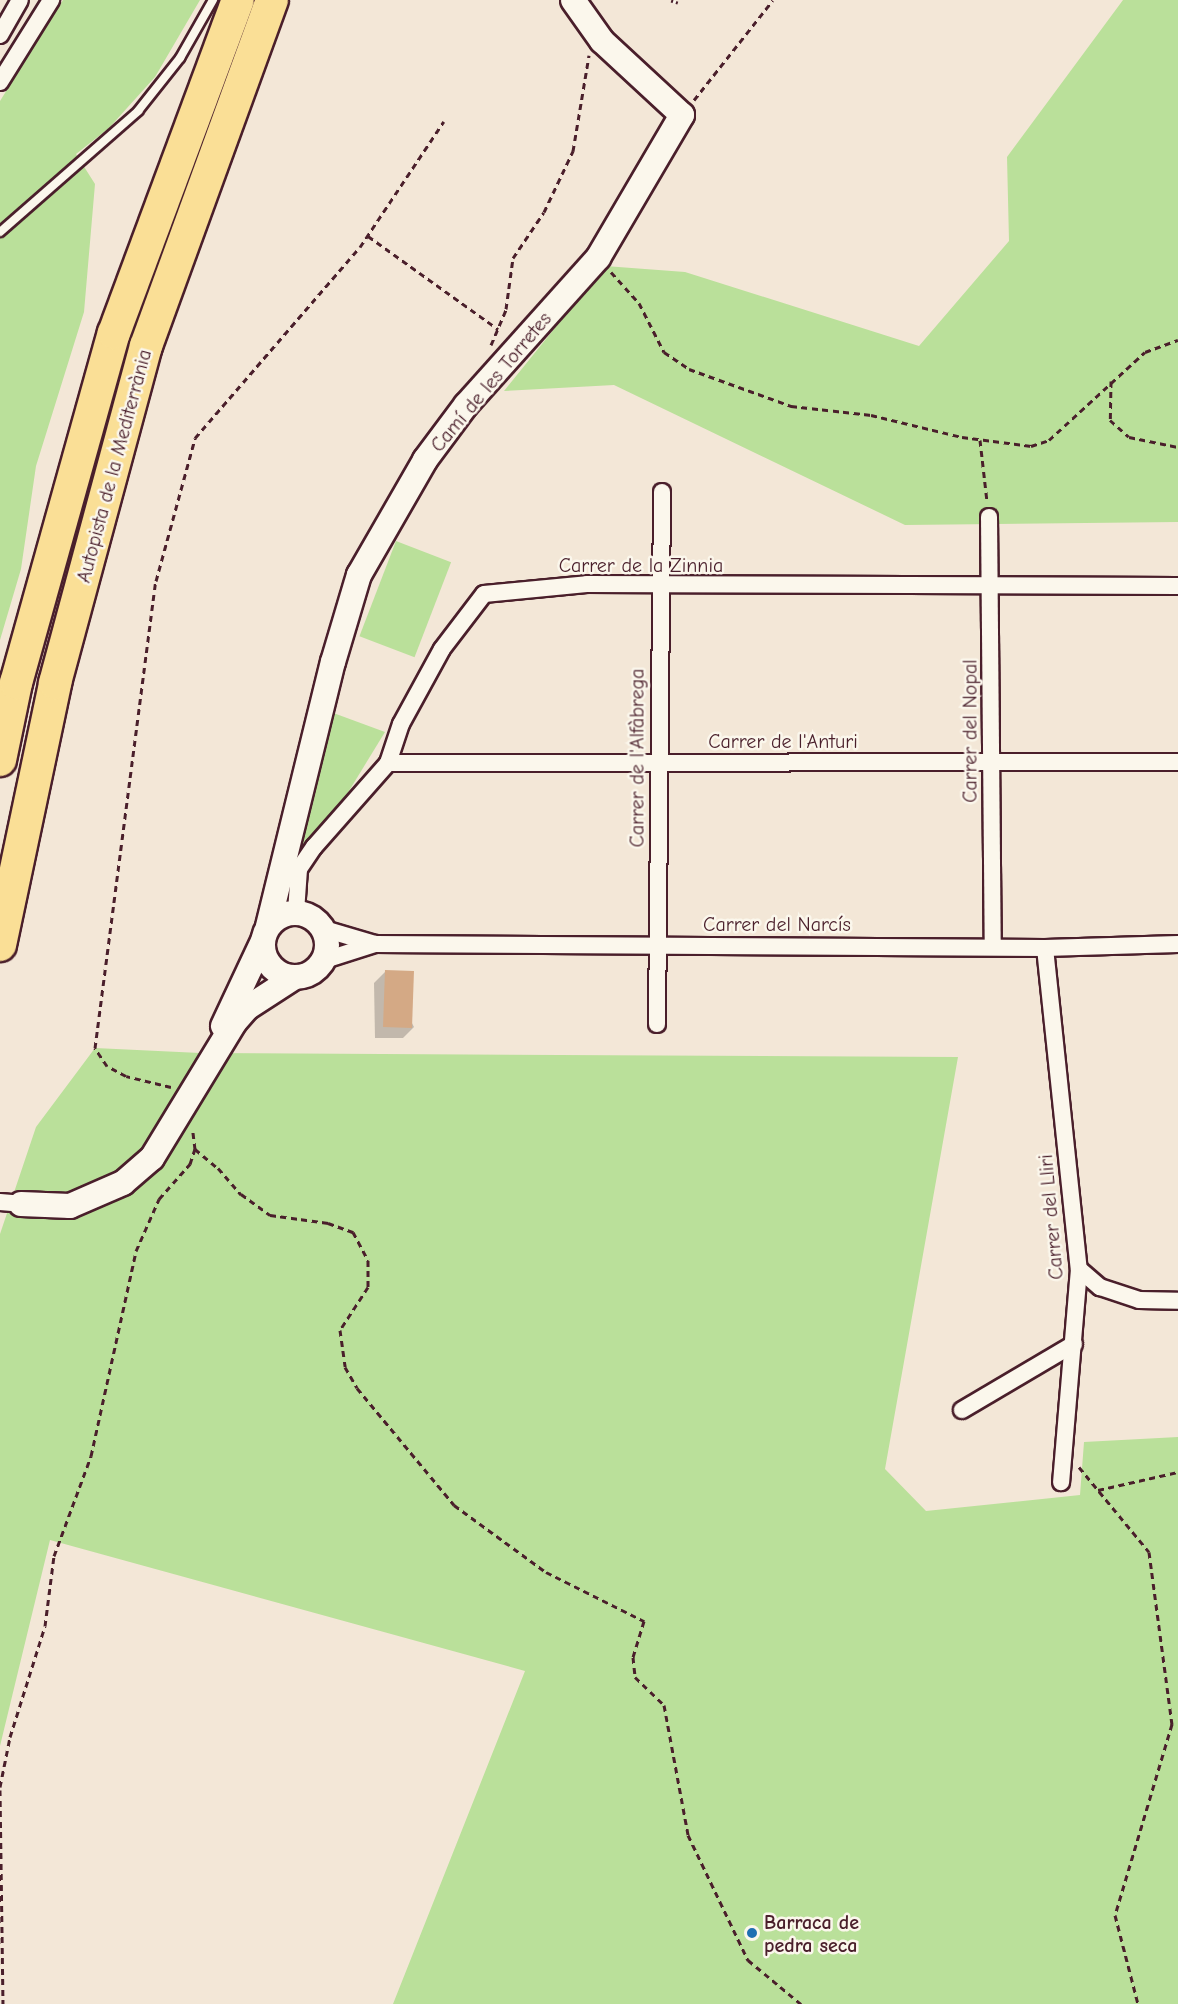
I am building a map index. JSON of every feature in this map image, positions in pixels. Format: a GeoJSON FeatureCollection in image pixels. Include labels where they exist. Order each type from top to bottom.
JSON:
{"type":"FeatureCollection","features":[{"type":"Feature","properties":{"kind":"highway","name":"Autopista de la Mediterrània"},"geometry":{"type":"LineString","coordinates":[[0,760],[16,683],[114,333],[238,0]]}},
{"type":"Feature","properties":{"kind":"highway","name":"Autopista de la Mediterrània"},"geometry":{"type":"LineString","coordinates":[[0,945],[54,683],[146,346],[272,0]]}},
{"type":"Feature","properties":{"kind":"street"},"geometry":{"type":"LineString","coordinates":[[0,35],[21,0]]}},
{"type":"Feature","properties":{"kind":"street"},"geometry":{"type":"LineString","coordinates":[[0,81],[51,0]]}},
{"type":"Feature","properties":{"kind":"street"},"geometry":{"type":"LineString","coordinates":[[573,0],[602,41],[682,115]]}},
{"type":"Feature","properties":{"kind":"street","name":"Camí de les Torretes"},"geometry":{"type":"LineString","coordinates":[[11,1203],[70,1206],[123,1183],[152,1158],[189,1100],[204,1072],[266,934],[333,662],[359,575],[425,460],[466,405],[598,258],[682,115]]}},
{"type":"Feature","properties":{"kind":"street","name":"Carrer de l'Alfàbrega"},"geometry":{"type":"LineString","coordinates":[[657,1024],[659,585],[662,492]]}},
{"type":"Feature","properties":{"kind":"street","name":"Carrer del Nopal"},"geometry":{"type":"LineString","coordinates":[[988,514],[992,586],[990,762],[993,945]]}},
{"type":"Feature","properties":{"kind":"street","name":"Carrer de la Zinnia"},"geometry":{"type":"LineString","coordinates":[[296,912],[299,869],[314,847],[388,763],[400,724],[442,649],[484,594],[587,584],[1178,586]]}},
{"type":"Feature","properties":{"kind":"street","name":"Carrer de l'Anturi"},"geometry":{"type":"LineString","coordinates":[[388,763],[1178,762]]}},
{"type":"Feature","properties":{"kind":"street"},"geometry":{"type":"LineString","coordinates":[[296,912],[312,917],[324,929],[327,951],[322,961],[311,973],[295,977],[275,970],[267,962],[266,934],[280,916],[296,912]]}},
{"type":"Feature","properties":{"kind":"street","name":"Carrer del Narcís"},"geometry":{"type":"LineString","coordinates":[[324,929],[375,944],[993,945],[1045,948],[1178,944]]}},
{"type":"Feature","properties":{"kind":"street","name":"Carrer del Narcís"},"geometry":{"type":"LineString","coordinates":[[322,961],[375,944]]}},
{"type":"Feature","properties":{"kind":"street","name":"Carrer del Lliri"},"geometry":{"type":"LineString","coordinates":[[1045,948],[1079,1269],[1061,1482]]}},
{"type":"Feature","properties":{"kind":"street","name":"Camí de les Torretes"},"geometry":{"type":"LineString","coordinates":[[204,1072],[247,1008],[295,977]]}},
{"type":"Feature","properties":{"kind":"street"},"geometry":{"type":"LineString","coordinates":[[1079,1269],[1100,1287],[1139,1300],[1178,1300]]}},
{"type":"Feature","properties":{"kind":"street"},"geometry":{"type":"LineString","coordinates":[[963,1410],[1074,1344]]}},
{"type":"Feature","properties":{"kind":"lane"},"geometry":{"type":"LineString","coordinates":[[0,232],[138,111],[180,58],[213,0]]}},
{"type":"Feature","properties":{"kind":"path"},"geometry":{"type":"LineString","coordinates":[[682,115],[773,0]]}},
{"type":"Feature","properties":{"kind":"path"},"geometry":{"type":"LineString","coordinates":[[368,236],[498,329],[506,309],[513,258],[544,212],[573,151],[587,57],[602,41]]}},
{"type":"Feature","properties":{"kind":"path"},"geometry":{"type":"LineString","coordinates":[[189,1100],[171,1086],[126,1076],[108,1066],[95,1048],[156,580],[195,438],[368,236],[444,121]]}},
{"type":"Feature","properties":{"kind":"path"},"geometry":{"type":"LineString","coordinates":[[598,258],[639,303],[663,351],[689,369],[791,406],[871,415],[980,440],[1031,446],[1049,440],[1145,352],[1178,340]]}},
{"type":"Feature","properties":{"kind":"path"},"geometry":{"type":"LineString","coordinates":[[1112,381],[1110,420],[1128,437],[1178,447]]}},
{"type":"Feature","properties":{"kind":"path"},"geometry":{"type":"LineString","coordinates":[[980,440],[988,514]]}},
{"type":"Feature","properties":{"kind":"path"},"geometry":{"type":"LineString","coordinates":[[3,2004],[0,1788],[10,1737],[45,1626],[54,1556],[92,1456],[136,1251],[159,1199],[190,1164],[195,1149],[218,1168],[241,1194],[270,1215],[328,1223],[353,1232],[368,1260],[368,1287],[340,1330],[345,1367],[357,1388],[454,1505],[546,1572],[644,1621],[633,1657],[635,1677],[664,1705],[688,1835],[748,1960],[801,2004]]}},
{"type":"Feature","properties":{"kind":"path"},"geometry":{"type":"LineString","coordinates":[[1064,1450],[1149,1552],[1172,1724],[1115,1915],[1138,2004]]}},
{"type":"Feature","properties":{"kind":"path"},"geometry":{"type":"LineString","coordinates":[[1097,1490],[1178,1472]]}},
{"type":"Feature","properties":{"kind":"green space"},"geometry":{"type":"Polygon","coordinates":[[[63,0],[200,0],[155,77],[109,128],[76,154],[95,184],[84,312],[36,466],[21,569],[0,640],[0,101],[63,0]]]}},
{"type":"Feature","properties":{"kind":"green space"},"geometry":{"type":"Polygon","coordinates":[[[1123,0],[1178,0],[1178,522],[905,525],[614,385],[504,391],[605,266],[685,272],[919,346],[1009,241],[1007,157],[1123,0]]]}},
{"type":"Feature","properties":{"kind":"green space"},"geometry":{"type":"Polygon","coordinates":[[[396,541],[451,562],[415,657],[359,636],[396,541]]]}},
{"type":"Feature","properties":{"kind":"green space"},"geometry":{"type":"Polygon","coordinates":[[[328,711],[385,732],[311,853],[289,835],[328,711]]]}},
{"type":"Feature","properties":{"kind":"green space"},"geometry":{"type":"Polygon","coordinates":[[[95,1048],[200,1053],[958,1057],[885,1469],[926,1511],[1080,1495],[1084,1442],[1178,1437],[1178,2004],[393,2004],[525,1671],[50,1540],[0,1746],[0,1234],[36,1127],[95,1048]]]}},
{"type":"Feature","properties":{"kind":"building"},"geometry":{"type":"Polygon","coordinates":[[[385,970],[414,971],[412,1028],[383,1027],[385,970]]]}},
{"type":"Feature","properties":{"kind":"place","name":"Barraca de pedra seca"},"geometry":{"type":"Point","coordinates":[752,1933]}}]}
